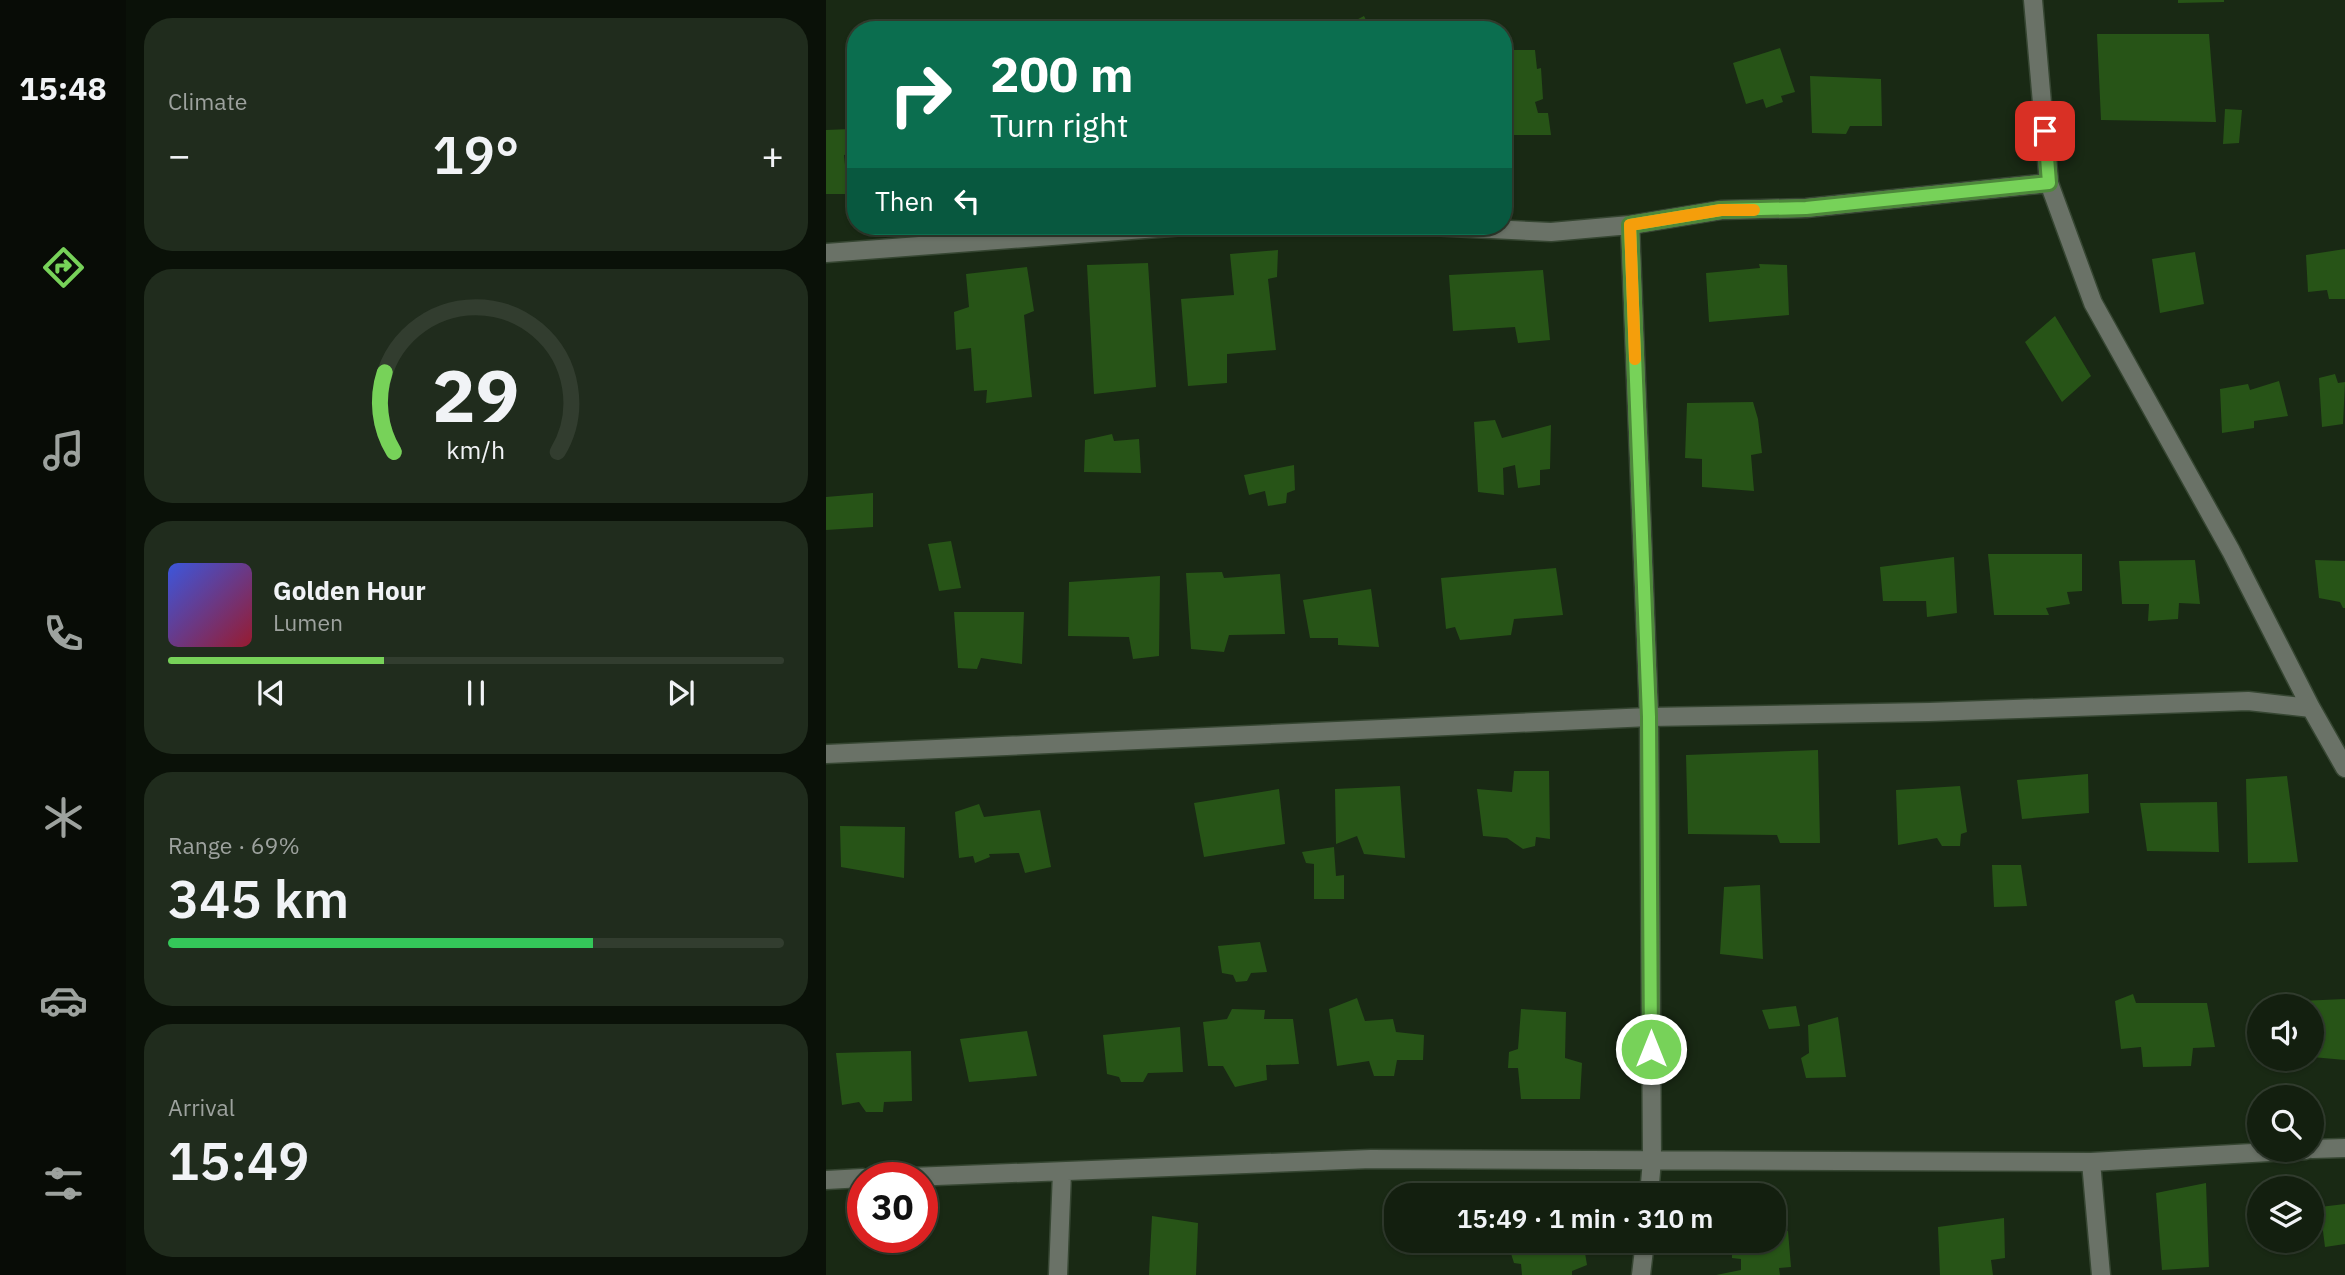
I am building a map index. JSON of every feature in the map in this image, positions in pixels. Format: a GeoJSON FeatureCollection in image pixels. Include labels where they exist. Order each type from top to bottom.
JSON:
{"type":"FeatureCollection","features":[{"type":"Feature","properties":{"kind":"street"},"geometry":{"type":"LineString","coordinates":[[2033,0],[2049,183],[2093,303],[2231,551],[2311,708],[2345,768]]}},
{"type":"Feature","properties":{"kind":"street"},"geometry":{"type":"LineString","coordinates":[[1512,230],[1551,232],[1630,225],[1721,210],[1819,207],[2049,183]]}},
{"type":"Feature","properties":{"kind":"street"},"geometry":{"type":"LineString","coordinates":[[1630,225],[1649,717],[1650,1183]]}},
{"type":"Feature","properties":{"kind":"street"},"geometry":{"type":"LineString","coordinates":[[826,253],[1065,235]]}},
{"type":"Feature","properties":{"kind":"street"},"geometry":{"type":"LineString","coordinates":[[826,754],[1649,717],[2248,701],[2311,708]]}},
{"type":"Feature","properties":{"kind":"street"},"geometry":{"type":"LineString","coordinates":[[2324,1149],[2345,1148]]}},
{"type":"Feature","properties":{"kind":"street"},"geometry":{"type":"LineString","coordinates":[[938,1176],[1371,1158],[2091,1162],[2247,1153]]}},
{"type":"Feature","properties":{"kind":"street"},"geometry":{"type":"LineString","coordinates":[[2091,1162],[2101,1275]]}},
{"type":"Feature","properties":{"kind":"street"},"geometry":{"type":"LineString","coordinates":[[1058,1275],[1062,1172]]}},
{"type":"Feature","properties":{"kind":"street"},"geometry":{"type":"LineString","coordinates":[[826,1180],[847,1179]]}},
{"type":"Feature","properties":{"kind":"street"},"geometry":{"type":"LineString","coordinates":[[1642,1275],[1644,1253]]}},
{"type":"Feature","properties":{"kind":"building"},"geometry":{"type":"Polygon","coordinates":[[[2178,0],[2224,0],[2224,2],[2178,3],[2178,0]]]}},
{"type":"Feature","properties":{"kind":"building"},"geometry":{"type":"Polygon","coordinates":[[[2097,34],[2209,34],[2216,122],[2101,120],[2097,34]]]}},
{"type":"Feature","properties":{"kind":"building"},"geometry":{"type":"Polygon","coordinates":[[[1780,48],[1795,92],[1781,96],[1783,102],[1766,108],[1763,99],[1746,104],[1733,63],[1780,48]]]}},
{"type":"Feature","properties":{"kind":"building"},"geometry":{"type":"Polygon","coordinates":[[[1512,50],[1535,50],[1537,69],[1541,68],[1543,99],[1535,102],[1538,113],[1548,113],[1551,135],[1512,135],[1512,50]]]}},
{"type":"Feature","properties":{"kind":"building"},"geometry":{"type":"Polygon","coordinates":[[[1810,76],[1881,79],[1882,126],[1850,126],[1846,134],[1812,133],[1810,76]]]}},
{"type":"Feature","properties":{"kind":"building"},"geometry":{"type":"Polygon","coordinates":[[[2225,109],[2242,110],[2239,143],[2223,144],[2225,109]]]}},
{"type":"Feature","properties":{"kind":"building"},"geometry":{"type":"Polygon","coordinates":[[[847,129],[847,155],[844,155],[847,194],[826,194],[826,130],[847,129]]]}},
{"type":"Feature","properties":{"kind":"building"},"geometry":{"type":"Polygon","coordinates":[[[2345,249],[2345,299],[2329,299],[2327,290],[2308,292],[2306,255],[2345,249]]]}},
{"type":"Feature","properties":{"kind":"building"},"geometry":{"type":"Polygon","coordinates":[[[1278,250],[1277,277],[1268,279],[1276,350],[1227,354],[1227,383],[1188,386],[1181,299],[1234,295],[1230,254],[1278,250]]]}},
{"type":"Feature","properties":{"kind":"building"},"geometry":{"type":"Polygon","coordinates":[[[2195,252],[2204,304],[2160,313],[2152,259],[2195,252]]]}},
{"type":"Feature","properties":{"kind":"building"},"geometry":{"type":"Polygon","coordinates":[[[1148,263],[1156,387],[1094,394],[1087,265],[1148,263]]]}},
{"type":"Feature","properties":{"kind":"building"},"geometry":{"type":"Polygon","coordinates":[[[1759,264],[1787,265],[1789,315],[1709,322],[1706,273],[1760,268],[1759,264]]]}},
{"type":"Feature","properties":{"kind":"building"},"geometry":{"type":"Polygon","coordinates":[[[1027,267],[1034,311],[1024,315],[1032,397],[986,403],[987,390],[974,391],[971,348],[956,350],[954,312],[969,307],[966,274],[1027,267]]]}},
{"type":"Feature","properties":{"kind":"building"},"geometry":{"type":"Polygon","coordinates":[[[1543,270],[1550,340],[1518,343],[1515,327],[1453,331],[1449,275],[1543,270]]]}},
{"type":"Feature","properties":{"kind":"building"},"geometry":{"type":"Polygon","coordinates":[[[2055,316],[2091,376],[2062,402],[2025,342],[2055,316]]]}},
{"type":"Feature","properties":{"kind":"building"},"geometry":{"type":"Polygon","coordinates":[[[2335,374],[2338,383],[2345,382],[2343,424],[2322,427],[2319,378],[2335,374]]]}},
{"type":"Feature","properties":{"kind":"building"},"geometry":{"type":"Polygon","coordinates":[[[2279,381],[2288,416],[2254,421],[2254,428],[2222,433],[2220,389],[2248,384],[2250,390],[2279,381]]]}},
{"type":"Feature","properties":{"kind":"building"},"geometry":{"type":"Polygon","coordinates":[[[1753,402],[1762,453],[1751,455],[1754,491],[1702,487],[1702,459],[1685,458],[1687,403],[1753,402]]]}},
{"type":"Feature","properties":{"kind":"building"},"geometry":{"type":"Polygon","coordinates":[[[1495,420],[1502,438],[1551,425],[1550,469],[1540,470],[1540,485],[1518,488],[1515,465],[1503,468],[1504,495],[1478,492],[1474,422],[1495,420]]]}},
{"type":"Feature","properties":{"kind":"building"},"geometry":{"type":"Polygon","coordinates":[[[1112,434],[1114,441],[1139,439],[1141,473],[1084,472],[1085,440],[1112,434]]]}},
{"type":"Feature","properties":{"kind":"building"},"geometry":{"type":"Polygon","coordinates":[[[1294,465],[1295,490],[1287,493],[1286,503],[1268,506],[1265,491],[1249,495],[1244,475],[1294,465]]]}},
{"type":"Feature","properties":{"kind":"building"},"geometry":{"type":"Polygon","coordinates":[[[873,493],[873,527],[826,530],[826,497],[873,493]]]}},
{"type":"Feature","properties":{"kind":"building"},"geometry":{"type":"Polygon","coordinates":[[[951,541],[961,588],[939,591],[928,544],[951,541]]]}},
{"type":"Feature","properties":{"kind":"building"},"geometry":{"type":"Polygon","coordinates":[[[1988,554],[2082,554],[2082,591],[2067,592],[2070,604],[2046,608],[2049,615],[1994,615],[1988,554]]]}},
{"type":"Feature","properties":{"kind":"building"},"geometry":{"type":"Polygon","coordinates":[[[1954,557],[1957,613],[1927,617],[1926,601],[1883,601],[1880,567],[1954,557]]]}},
{"type":"Feature","properties":{"kind":"building"},"geometry":{"type":"Polygon","coordinates":[[[2195,560],[2200,604],[2179,603],[2178,619],[2148,621],[2149,604],[2122,604],[2119,561],[2195,560]]]}},
{"type":"Feature","properties":{"kind":"building"},"geometry":{"type":"Polygon","coordinates":[[[2315,560],[2345,561],[2345,608],[2340,602],[2319,598],[2315,560]]]}},
{"type":"Feature","properties":{"kind":"building"},"geometry":{"type":"Polygon","coordinates":[[[1556,568],[1563,615],[1514,619],[1511,635],[1460,640],[1455,627],[1446,629],[1441,578],[1556,568]]]}},
{"type":"Feature","properties":{"kind":"building"},"geometry":{"type":"Polygon","coordinates":[[[1222,572],[1224,578],[1280,574],[1285,634],[1229,635],[1224,652],[1191,649],[1186,573],[1222,572]]]}},
{"type":"Feature","properties":{"kind":"building"},"geometry":{"type":"Polygon","coordinates":[[[1160,576],[1159,656],[1133,659],[1129,637],[1068,636],[1069,582],[1160,576]]]}},
{"type":"Feature","properties":{"kind":"building"},"geometry":{"type":"Polygon","coordinates":[[[1371,589],[1379,647],[1338,645],[1338,638],[1310,638],[1303,600],[1371,589]]]}},
{"type":"Feature","properties":{"kind":"building"},"geometry":{"type":"Polygon","coordinates":[[[954,612],[1024,612],[1022,664],[981,658],[977,669],[958,668],[954,612]]]}},
{"type":"Feature","properties":{"kind":"building"},"geometry":{"type":"Polygon","coordinates":[[[1818,750],[1820,843],[1780,843],[1777,835],[1688,834],[1686,755],[1818,750]]]}},
{"type":"Feature","properties":{"kind":"building"},"geometry":{"type":"Polygon","coordinates":[[[1514,771],[1549,771],[1550,839],[1536,837],[1535,846],[1523,849],[1507,838],[1483,836],[1477,789],[1512,792],[1514,771]]]}},
{"type":"Feature","properties":{"kind":"building"},"geometry":{"type":"Polygon","coordinates":[[[2088,774],[2089,813],[2022,819],[2017,780],[2088,774]]]}},
{"type":"Feature","properties":{"kind":"building"},"geometry":{"type":"Polygon","coordinates":[[[2287,776],[2298,862],[2248,863],[2246,779],[2287,776]]]}},
{"type":"Feature","properties":{"kind":"building"},"geometry":{"type":"Polygon","coordinates":[[[1400,786],[1405,858],[1364,854],[1357,836],[1336,844],[1335,789],[1400,786]]]}},
{"type":"Feature","properties":{"kind":"building"},"geometry":{"type":"Polygon","coordinates":[[[1960,786],[1967,832],[1961,834],[1960,846],[1942,846],[1937,838],[1898,845],[1896,790],[1960,786]]]}},
{"type":"Feature","properties":{"kind":"building"},"geometry":{"type":"Polygon","coordinates":[[[1279,789],[1285,844],[1204,857],[1194,803],[1279,789]]]}},
{"type":"Feature","properties":{"kind":"building"},"geometry":{"type":"Polygon","coordinates":[[[2217,802],[2219,852],[2147,851],[2140,803],[2217,802]]]}},
{"type":"Feature","properties":{"kind":"building"},"geometry":{"type":"Polygon","coordinates":[[[979,804],[984,817],[1040,810],[1051,867],[1025,873],[1019,853],[989,854],[990,857],[975,863],[973,856],[959,858],[955,812],[979,804]]]}},
{"type":"Feature","properties":{"kind":"building"},"geometry":{"type":"Polygon","coordinates":[[[840,826],[905,827],[904,878],[841,867],[840,826]]]}},
{"type":"Feature","properties":{"kind":"building"},"geometry":{"type":"Polygon","coordinates":[[[1334,847],[1336,876],[1344,875],[1344,899],[1314,899],[1314,864],[1306,863],[1302,852],[1334,847]]]}},
{"type":"Feature","properties":{"kind":"building"},"geometry":{"type":"Polygon","coordinates":[[[1992,865],[2021,865],[2027,906],[1994,907],[1992,865]]]}},
{"type":"Feature","properties":{"kind":"building"},"geometry":{"type":"Polygon","coordinates":[[[1760,885],[1763,959],[1720,954],[1724,887],[1760,885]]]}},
{"type":"Feature","properties":{"kind":"building"},"geometry":{"type":"Polygon","coordinates":[[[1260,942],[1267,972],[1251,973],[1247,981],[1236,982],[1233,975],[1222,973],[1218,946],[1260,942]]]}},
{"type":"Feature","properties":{"kind":"building"},"geometry":{"type":"Polygon","coordinates":[[[2133,994],[2136,1003],[2207,1003],[2215,1047],[2193,1048],[2191,1066],[2143,1067],[2141,1047],[2121,1049],[2115,1001],[2133,994]]]}},
{"type":"Feature","properties":{"kind":"building"},"geometry":{"type":"Polygon","coordinates":[[[1357,998],[1365,1021],[1393,1019],[1396,1032],[1424,1035],[1423,1060],[1397,1060],[1394,1076],[1374,1076],[1369,1061],[1337,1066],[1329,1009],[1357,998]]]}},
{"type":"Feature","properties":{"kind":"building"},"geometry":{"type":"Polygon","coordinates":[[[2345,999],[2345,1060],[2324,1058],[2324,1000],[2345,999]]]}},
{"type":"Feature","properties":{"kind":"building"},"geometry":{"type":"Polygon","coordinates":[[[1796,1006],[1800,1026],[1769,1029],[1762,1010],[1796,1006]]]}},
{"type":"Feature","properties":{"kind":"building"},"geometry":{"type":"Polygon","coordinates":[[[1232,1009],[1265,1010],[1264,1019],[1293,1019],[1299,1064],[1266,1065],[1267,1080],[1235,1087],[1223,1066],[1208,1066],[1203,1022],[1227,1019],[1232,1009]]]}},
{"type":"Feature","properties":{"kind":"building"},"geometry":{"type":"Polygon","coordinates":[[[1521,1009],[1566,1012],[1565,1058],[1582,1063],[1580,1099],[1521,1099],[1518,1068],[1508,1068],[1509,1052],[1518,1049],[1521,1009]]]}},
{"type":"Feature","properties":{"kind":"building"},"geometry":{"type":"Polygon","coordinates":[[[1838,1017],[1846,1077],[1806,1078],[1801,1058],[1809,1053],[1808,1025],[1838,1017]]]}},
{"type":"Feature","properties":{"kind":"building"},"geometry":{"type":"Polygon","coordinates":[[[1180,1027],[1183,1072],[1148,1073],[1143,1082],[1121,1082],[1119,1077],[1107,1074],[1103,1035],[1180,1027]]]}},
{"type":"Feature","properties":{"kind":"building"},"geometry":{"type":"Polygon","coordinates":[[[1027,1031],[1037,1076],[969,1082],[960,1039],[1027,1031]]]}},
{"type":"Feature","properties":{"kind":"building"},"geometry":{"type":"Polygon","coordinates":[[[911,1051],[912,1101],[884,1102],[883,1112],[866,1112],[859,1102],[842,1105],[836,1053],[911,1051]]]}},
{"type":"Feature","properties":{"kind":"building"},"geometry":{"type":"Polygon","coordinates":[[[2206,1183],[2209,1267],[2162,1270],[2156,1193],[2206,1183]]]}},
{"type":"Feature","properties":{"kind":"building"},"geometry":{"type":"Polygon","coordinates":[[[2345,1204],[2345,1244],[2325,1247],[2324,1207],[2345,1204]]]}},
{"type":"Feature","properties":{"kind":"building"},"geometry":{"type":"Polygon","coordinates":[[[1152,1216],[1198,1223],[1196,1275],[1149,1275],[1152,1216]]]}},
{"type":"Feature","properties":{"kind":"building"},"geometry":{"type":"Polygon","coordinates":[[[2004,1218],[2005,1258],[1991,1260],[1993,1275],[1940,1275],[1938,1227],[2004,1218]]]}},
{"type":"Feature","properties":{"kind":"building"},"geometry":{"type":"Polygon","coordinates":[[[1788,1231],[1791,1267],[1779,1268],[1780,1275],[1716,1275],[1741,1270],[1741,1259],[1732,1258],[1732,1253],[1786,1253],[1788,1231]]]}},
{"type":"Feature","properties":{"kind":"building"},"geometry":{"type":"Polygon","coordinates":[[[1511,1253],[1585,1253],[1587,1265],[1572,1271],[1572,1275],[1522,1275],[1521,1264],[1514,1263],[1511,1253]]]}},
{"type":"Feature","properties":{"kind":"slow traffic"},"geometry":{"type":"LineString","coordinates":[[1635,359],[1630,225],[1721,210],[1754,210]]}},
{"type":"Feature","properties":{"kind":"route"},"geometry":{"type":"LineString","coordinates":[[1651,1049],[1649,717],[1630,225],[1721,210],[1806,208],[2049,183],[2045,131]]}}]}
